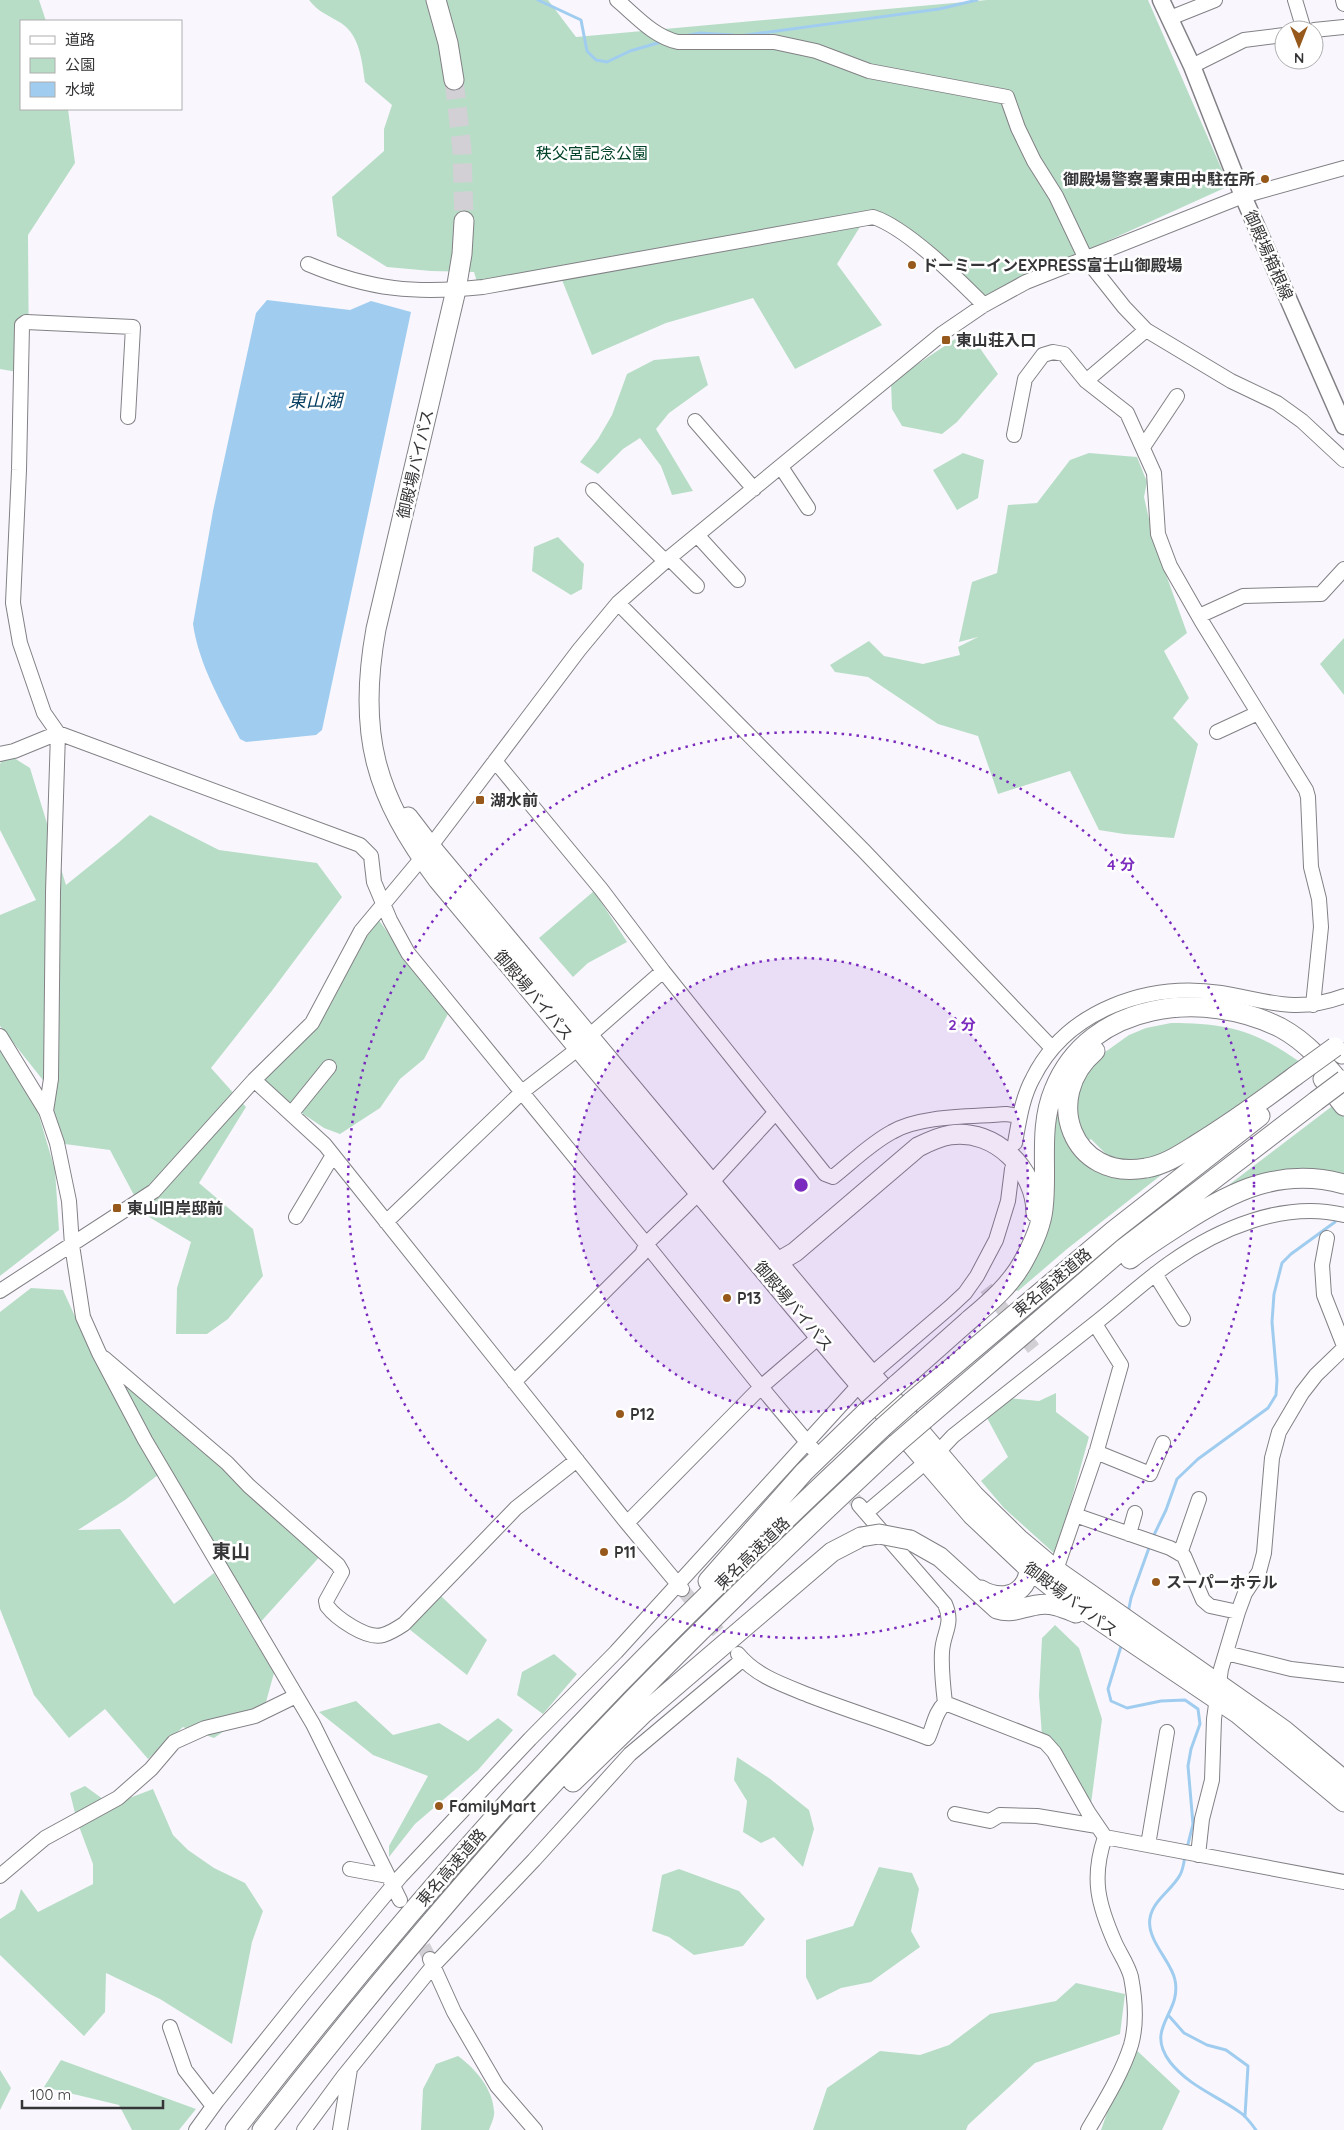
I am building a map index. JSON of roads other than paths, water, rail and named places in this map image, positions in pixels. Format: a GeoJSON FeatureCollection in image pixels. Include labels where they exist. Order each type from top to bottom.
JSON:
{"type":"FeatureCollection","features":[{"type":"Feature","properties":{"kind":"highway"},"geometry":{"type":"LineString","coordinates":[[436,0],[448,43],[454,80]]}},
{"type":"Feature","properties":{"kind":"highway","name":"御殿場バイパス"},"geometry":{"type":"LineString","coordinates":[[464,221],[462,254],[456,290],[376,629],[368,682],[368,707],[376,750],[389,783],[426,853],[705,1188],[758,1262],[819,1337],[865,1378]]}},
{"type":"Feature","properties":{"kind":"highway"},"geometry":{"type":"LineString","coordinates":[[618,1685],[804,1472],[866,1412],[1003,1289],[1023,1263],[1039,1228],[1043,1209],[1045,1122],[1053,1092],[1066,1065],[1076,1052],[1100,1032],[1142,1014],[1172,1008],[1205,1007],[1236,1011],[1267,1022],[1296,1037],[1324,1063],[1344,1087]]}},
{"type":"Feature","properties":{"kind":"highway"},"geometry":{"type":"LineString","coordinates":[[1299,1080],[1173,1158],[1151,1167],[1123,1170],[1102,1163],[1083,1150],[1068,1123],[1067,1103],[1069,1093],[1075,1076],[1090,1056],[1111,1039],[1131,1029],[1156,1021],[1186,1017],[1232,1022],[1277,1040],[1315,1069],[1344,1106]]}},
{"type":"Feature","properties":{"kind":"highway","name":"東名高速道路"},"geometry":{"type":"LineString","coordinates":[[235,2130],[280,2071],[423,1899],[529,1779],[618,1685],[911,1402],[1113,1231],[1299,1080],[1341,1049]]}},
{"type":"Feature","properties":{"kind":"highway","name":"東名高速道路"},"geometry":{"type":"LineString","coordinates":[[262,2130],[394,1967],[464,1885],[634,1699],[827,1508],[979,1371],[1124,1248],[1344,1080]]}},
{"type":"Feature","properties":{"kind":"highway"},"geometry":{"type":"LineString","coordinates":[[758,1262],[778,1262],[796,1252],[918,1147],[933,1140],[952,1135],[971,1135],[998,1145],[1020,1166],[1028,1179],[1034,1198],[1036,1209],[1034,1237]]}},
{"type":"Feature","properties":{"kind":"highway"},"geometry":{"type":"LineString","coordinates":[[979,1371],[1000,1365],[1134,1256],[1202,1210],[1231,1195],[1250,1187],[1285,1178],[1318,1178],[1344,1184]]}},
{"type":"Feature","properties":{"kind":"highway","name":"御殿場バイパス"},"geometry":{"type":"LineString","coordinates":[[705,1188],[778,1262],[865,1378],[932,1457],[972,1515],[1028,1568],[1062,1595],[1123,1628],[1217,1691],[1284,1730],[1344,1780]]}},
{"type":"Feature","properties":{"kind":"highway"},"geometry":{"type":"LineString","coordinates":[[792,1280],[790,1265],[796,1252]]}},
{"type":"Feature","properties":{"kind":"highway","name":"御殿場バイパス"},"geometry":{"type":"LineString","coordinates":[[932,1457],[1019,1539],[1123,1628]]}},
{"type":"Feature","properties":{"kind":"highway"},"geometry":{"type":"LineString","coordinates":[[962,1577],[988,1594],[1004,1597],[1019,1590],[1025,1580],[1028,1568],[1028,1562],[1024,1553],[997,1526],[974,1495]]}},
{"type":"Feature","properties":{"kind":"highway"},"geometry":{"type":"LineString","coordinates":[[464,1885],[644,1713],[832,1552],[861,1537],[879,1534],[910,1540],[930,1550],[993,1606],[1003,1611],[1016,1611],[1040,1604],[1054,1605],[1123,1628]]}},
{"type":"Feature","properties":{"kind":"highway","name":"御殿場バイパス"},"geometry":{"type":"LineString","coordinates":[[1217,1691],[1244,1718],[1344,1802]]}},
{"type":"Feature","properties":{"kind":"main road","name":"御殿場箱根線"},"geometry":{"type":"LineString","coordinates":[[1162,0],[1192,66],[1242,196],[1344,426]]}},
{"type":"Feature","properties":{"kind":"street"},"geometry":{"type":"LineString","coordinates":[[617,0],[660,36],[670,41],[774,42],[816,51],[868,71],[1007,97],[1030,152],[1056,196],[1086,259],[1124,307],[1146,330],[1231,381],[1276,403],[1302,421],[1344,460]]}},
{"type":"Feature","properties":{"kind":"street"},"geometry":{"type":"LineString","coordinates":[[1170,18],[1215,0]]}},
{"type":"Feature","properties":{"kind":"street"},"geometry":{"type":"LineString","coordinates":[[1295,0],[1301,20]]}},
{"type":"Feature","properties":{"kind":"street"},"geometry":{"type":"LineString","coordinates":[[1324,29],[1344,27]]}},
{"type":"Feature","properties":{"kind":"street"},"geometry":{"type":"LineString","coordinates":[[1192,66],[1244,40],[1274,36]]}},
{"type":"Feature","properties":{"kind":"street"},"geometry":{"type":"LineString","coordinates":[[0,1292],[154,1190],[254,1080],[312,1022],[361,931],[426,853],[579,650],[618,603],[667,560],[943,333],[984,304],[1026,282],[1242,196],[1344,168]]}},
{"type":"Feature","properties":{"kind":"street"},"geometry":{"type":"LineString","coordinates":[[308,264],[336,276],[371,285],[427,291],[456,290],[482,287],[873,217],[888,223],[928,253],[984,304]]}},
{"type":"Feature","properties":{"kind":"street"},"geometry":{"type":"LineString","coordinates":[[128,417],[133,328],[26,322],[22,325],[19,470],[13,603],[20,644],[44,713],[58,733],[360,845],[371,856],[374,882],[408,953],[809,1444]]}},
{"type":"Feature","properties":{"kind":"street"},"geometry":{"type":"LineString","coordinates":[[1086,381],[1146,330]]}},
{"type":"Feature","properties":{"kind":"street"},"geometry":{"type":"LineString","coordinates":[[1014,435],[1024,380],[1043,354],[1053,352],[1064,354],[1086,381],[1127,413],[1154,473],[1158,534],[1170,566],[1306,790],[1312,867],[1321,919],[1313,1005]]}},
{"type":"Feature","properties":{"kind":"street"},"geometry":{"type":"LineString","coordinates":[[1142,447],[1178,396]]}},
{"type":"Feature","properties":{"kind":"street"},"geometry":{"type":"LineString","coordinates":[[696,421],[754,489]]}},
{"type":"Feature","properties":{"kind":"street"},"geometry":{"type":"LineString","coordinates":[[781,466],[808,508]]}},
{"type":"Feature","properties":{"kind":"street"},"geometry":{"type":"LineString","coordinates":[[593,490],[697,586]]}},
{"type":"Feature","properties":{"kind":"street"},"geometry":{"type":"LineString","coordinates":[[697,535],[738,580]]}},
{"type":"Feature","properties":{"kind":"street"},"geometry":{"type":"LineString","coordinates":[[1199,616],[1243,596],[1321,594],[1344,569]]}},
{"type":"Feature","properties":{"kind":"street"},"geometry":{"type":"LineString","coordinates":[[618,603],[864,851],[1052,1048]]}},
{"type":"Feature","properties":{"kind":"street"},"geometry":{"type":"LineString","coordinates":[[1217,732],[1258,713]]}},
{"type":"Feature","properties":{"kind":"street"},"geometry":{"type":"LineString","coordinates":[[0,754],[14,752],[58,733]]}},
{"type":"Feature","properties":{"kind":"street"},"geometry":{"type":"LineString","coordinates":[[46,1111],[51,1079],[53,892],[58,733]]}},
{"type":"Feature","properties":{"kind":"street"},"geometry":{"type":"LineString","coordinates":[[495,761],[601,889],[663,972],[825,1174],[833,1176],[891,1132],[906,1125],[922,1121],[1006,1114],[1020,1116]]}},
{"type":"Feature","properties":{"kind":"street"},"geometry":{"type":"LineString","coordinates":[[386,1222],[522,1092],[584,1042],[663,972]]}},
{"type":"Feature","properties":{"kind":"street"},"geometry":{"type":"LineString","coordinates":[[1015,1143],[1024,1096],[1032,1078],[1052,1048],[1078,1024],[1112,1005],[1152,994],[1198,991],[1220,993],[1288,1006],[1313,1005],[1344,996]]}},
{"type":"Feature","properties":{"kind":"street"},"geometry":{"type":"LineString","coordinates":[[0,1036],[46,1111],[64,1170],[69,1201],[72,1245],[83,1317],[99,1353],[145,1440],[313,1724],[394,1888]]}},
{"type":"Feature","properties":{"kind":"street"},"geometry":{"type":"LineString","coordinates":[[291,1114],[329,1067]]}},
{"type":"Feature","properties":{"kind":"street"},"geometry":{"type":"LineString","coordinates":[[254,1080],[333,1155],[680,1587]]}},
{"type":"Feature","properties":{"kind":"street"},"geometry":{"type":"LineString","coordinates":[[514,1382],[642,1254],[646,1244],[705,1188],[775,1113]]}},
{"type":"Feature","properties":{"kind":"street"},"geometry":{"type":"LineString","coordinates":[[296,1217],[333,1155]]}},
{"type":"Feature","properties":{"kind":"street"},"geometry":{"type":"LineString","coordinates":[[196,2130],[302,1995],[394,1888],[408,1869],[530,1739],[680,1587],[809,1444],[865,1378],[981,1282],[1003,1220],[1008,1201],[1012,1169]]}},
{"type":"Feature","properties":{"kind":"street"},"geometry":{"type":"LineString","coordinates":[[945,1703],[942,1649],[950,1622],[945,1604],[863,1509],[932,1457],[1041,1358],[1095,1324],[1155,1274],[1192,1248],[1245,1224],[1293,1212],[1313,1211],[1344,1216]]}},
{"type":"Feature","properties":{"kind":"street"},"geometry":{"type":"LineString","coordinates":[[1198,1855],[1202,1819],[1212,1780],[1217,1691],[1238,1612],[1245,1593],[1259,1572],[1264,1553],[1272,1458],[1279,1432],[1302,1393],[1316,1375],[1344,1347],[1324,1295],[1322,1265],[1327,1238]]}},
{"type":"Feature","properties":{"kind":"street"},"geometry":{"type":"LineString","coordinates":[[1155,1274],[1183,1319]]}},
{"type":"Feature","properties":{"kind":"street"},"geometry":{"type":"LineString","coordinates":[[1056,1570],[1096,1452],[1121,1365],[1095,1324]]}},
{"type":"Feature","properties":{"kind":"street"},"geometry":{"type":"LineString","coordinates":[[627,1523],[761,1387],[819,1337]]}},
{"type":"Feature","properties":{"kind":"street"},"geometry":{"type":"LineString","coordinates":[[99,1353],[227,1463],[249,1486],[338,1565],[342,1572],[326,1601],[327,1606],[348,1625],[373,1635],[381,1636],[404,1624],[516,1508],[577,1460]]}},
{"type":"Feature","properties":{"kind":"street"},"geometry":{"type":"LineString","coordinates":[[1096,1452],[1150,1474],[1163,1443]]}},
{"type":"Feature","properties":{"kind":"street"},"geometry":{"type":"LineString","coordinates":[[1180,1554],[1199,1499]]}},
{"type":"Feature","properties":{"kind":"street"},"geometry":{"type":"LineString","coordinates":[[1129,1534],[1135,1513]]}},
{"type":"Feature","properties":{"kind":"street"},"geometry":{"type":"LineString","coordinates":[[1075,1515],[1170,1548],[1184,1556],[1204,1600],[1210,1606],[1238,1612]]}},
{"type":"Feature","properties":{"kind":"street"},"geometry":{"type":"LineString","coordinates":[[1226,1653],[1291,1669],[1344,1675]]}},
{"type":"Feature","properties":{"kind":"street"},"geometry":{"type":"LineString","coordinates":[[304,2130],[432,1962],[534,1860],[630,1754],[740,1657],[761,1675],[776,1682],[866,1718],[928,1738],[935,1723],[936,1711],[945,1703]]}},
{"type":"Feature","properties":{"kind":"street"},"geometry":{"type":"LineString","coordinates":[[0,1876],[45,1838],[118,1798],[151,1769],[174,1742],[204,1728],[255,1716],[296,1696]]}},
{"type":"Feature","properties":{"kind":"street"},"geometry":{"type":"LineString","coordinates":[[945,1703],[1044,1742],[1054,1752],[1101,1831],[1096,1881],[1099,1904],[1130,1974],[1134,1999],[1134,2028],[1131,2045],[1110,2092],[1088,2130]]}},
{"type":"Feature","properties":{"kind":"street"},"geometry":{"type":"LineString","coordinates":[[1148,1845],[1167,1732]]}},
{"type":"Feature","properties":{"kind":"street"},"geometry":{"type":"LineString","coordinates":[[955,1814],[990,1821],[1000,1815],[1037,1816],[1101,1831],[1148,1845],[1278,1868],[1344,1882]]}},
{"type":"Feature","properties":{"kind":"street"},"geometry":{"type":"LineString","coordinates":[[350,1869],[394,1888]]}},
{"type":"Feature","properties":{"kind":"street"},"geometry":{"type":"LineString","coordinates":[[432,1962],[454,2012],[497,2086],[535,2130]]}},
{"type":"Feature","properties":{"kind":"street"},"geometry":{"type":"LineString","coordinates":[[170,2027],[185,2070],[213,2106]]}},
{"type":"Feature","properties":{"kind":"street"},"geometry":{"type":"LineString","coordinates":[[340,2130],[350,2068]]}},
{"type":"Feature","properties":{"kind":"water","name":"東山湖"},"geometry":{"type":"Polygon","coordinates":[[[267,300],[350,310],[371,301],[411,312],[322,730],[316,735],[246,742],[240,739],[205,669],[193,624],[213,511],[256,313],[267,300]]]}},
{"type":"Feature","properties":{"kind":"waterway"},"geometry":{"type":"LineString","coordinates":[[538,0],[581,20],[587,51],[596,60],[607,62],[630,51],[661,42]]}},
{"type":"Feature","properties":{"kind":"waterway"},"geometry":{"type":"LineString","coordinates":[[739,36],[939,9],[977,0]]}},
{"type":"Feature","properties":{"kind":"waterway"},"geometry":{"type":"LineString","coordinates":[[684,36],[700,33],[733,35]]}},
{"type":"Feature","properties":{"kind":"waterway"},"geometry":{"type":"LineString","coordinates":[[1153,1537],[1166,1510],[1177,1479],[1198,1459],[1268,1408],[1276,1395],[1277,1380],[1272,1322],[1274,1294],[1282,1263],[1291,1254],[1335,1222]]}},
{"type":"Feature","properties":{"kind":"waterway"},"geometry":{"type":"LineString","coordinates":[[1128,1613],[1131,1598],[1150,1545]]}},
{"type":"Feature","properties":{"kind":"waterway"},"geometry":{"type":"LineString","coordinates":[[1122,1643],[1108,1689],[1111,1701],[1127,1708],[1161,1701],[1185,1700],[1198,1709],[1200,1724],[1191,1749],[1188,1766],[1193,1824],[1187,1848]]}},
{"type":"Feature","properties":{"kind":"waterway"},"geometry":{"type":"LineString","coordinates":[[1185,1856],[1180,1875],[1159,1900],[1150,1918],[1150,1926],[1155,1943],[1173,1973],[1175,1980],[1176,1992],[1174,2002],[1162,2030],[1163,2050],[1170,2062],[1185,2077],[1241,2113],[1256,2130]]}},
{"type":"Feature","properties":{"kind":"waterway"},"geometry":{"type":"LineString","coordinates":[[1169,2016],[1184,2033],[1207,2045],[1226,2050],[1248,2066],[1245,2116]]}},
{"type":"Feature","properties":{"kind":"tunnel"},"geometry":{"type":"LineString","coordinates":[[454,80],[462,150],[464,221]]}},
{"type":"Feature","properties":{"kind":"tunnel"},"geometry":{"type":"LineString","coordinates":[[986,1288],[1037,1353]]}},
{"type":"Feature","properties":{"kind":"tunnel"},"geometry":{"type":"LineString","coordinates":[[814,1450],[859,1505]]}},
{"type":"Feature","properties":{"kind":"tunnel"},"geometry":{"type":"LineString","coordinates":[[682,1589],[732,1648]]}},
{"type":"Feature","properties":{"kind":"tunnel"},"geometry":{"type":"LineString","coordinates":[[404,1909],[430,1959]]}},
{"type":"Feature","properties":{"kind":"place","name":"御殿場警察署東田中駐在所"},"geometry":{"type":"Point","coordinates":[1265,179]}},
{"type":"Feature","properties":{"kind":"place","name":"ドーミーインEXPRESS富士山御殿場"},"geometry":{"type":"Point","coordinates":[912,265]}},
{"type":"Feature","properties":{"kind":"place","name":"東山荘入口"},"geometry":{"type":"Point","coordinates":[946,340]}},
{"type":"Feature","properties":{"kind":"place","name":"湖水前"},"geometry":{"type":"Point","coordinates":[480,800]}},
{"type":"Feature","properties":{"kind":"place","name":"東山旧岸邸前"},"geometry":{"type":"Point","coordinates":[117,1208]}},
{"type":"Feature","properties":{"kind":"place","name":"P13"},"geometry":{"type":"Point","coordinates":[727,1298]}},
{"type":"Feature","properties":{"kind":"place","name":"P12"},"geometry":{"type":"Point","coordinates":[620,1414]}},
{"type":"Feature","properties":{"kind":"place","name":"P11"},"geometry":{"type":"Point","coordinates":[604,1552]}},
{"type":"Feature","properties":{"kind":"place","name":"スーパーホテル"},"geometry":{"type":"Point","coordinates":[1156,1582]}},
{"type":"Feature","properties":{"kind":"place","name":"FamilyMart"},"geometry":{"type":"Point","coordinates":[439,1806]}},
{"type":"Feature","properties":{"kind":"district","name":"東山"},"geometry":{"type":"Point","coordinates":[231,1551]}},
{"type":"Feature","properties":{"kind":"park label","name":"秩父宮記念公園"},"geometry":{"type":"Point","coordinates":[592,153]}}]}
